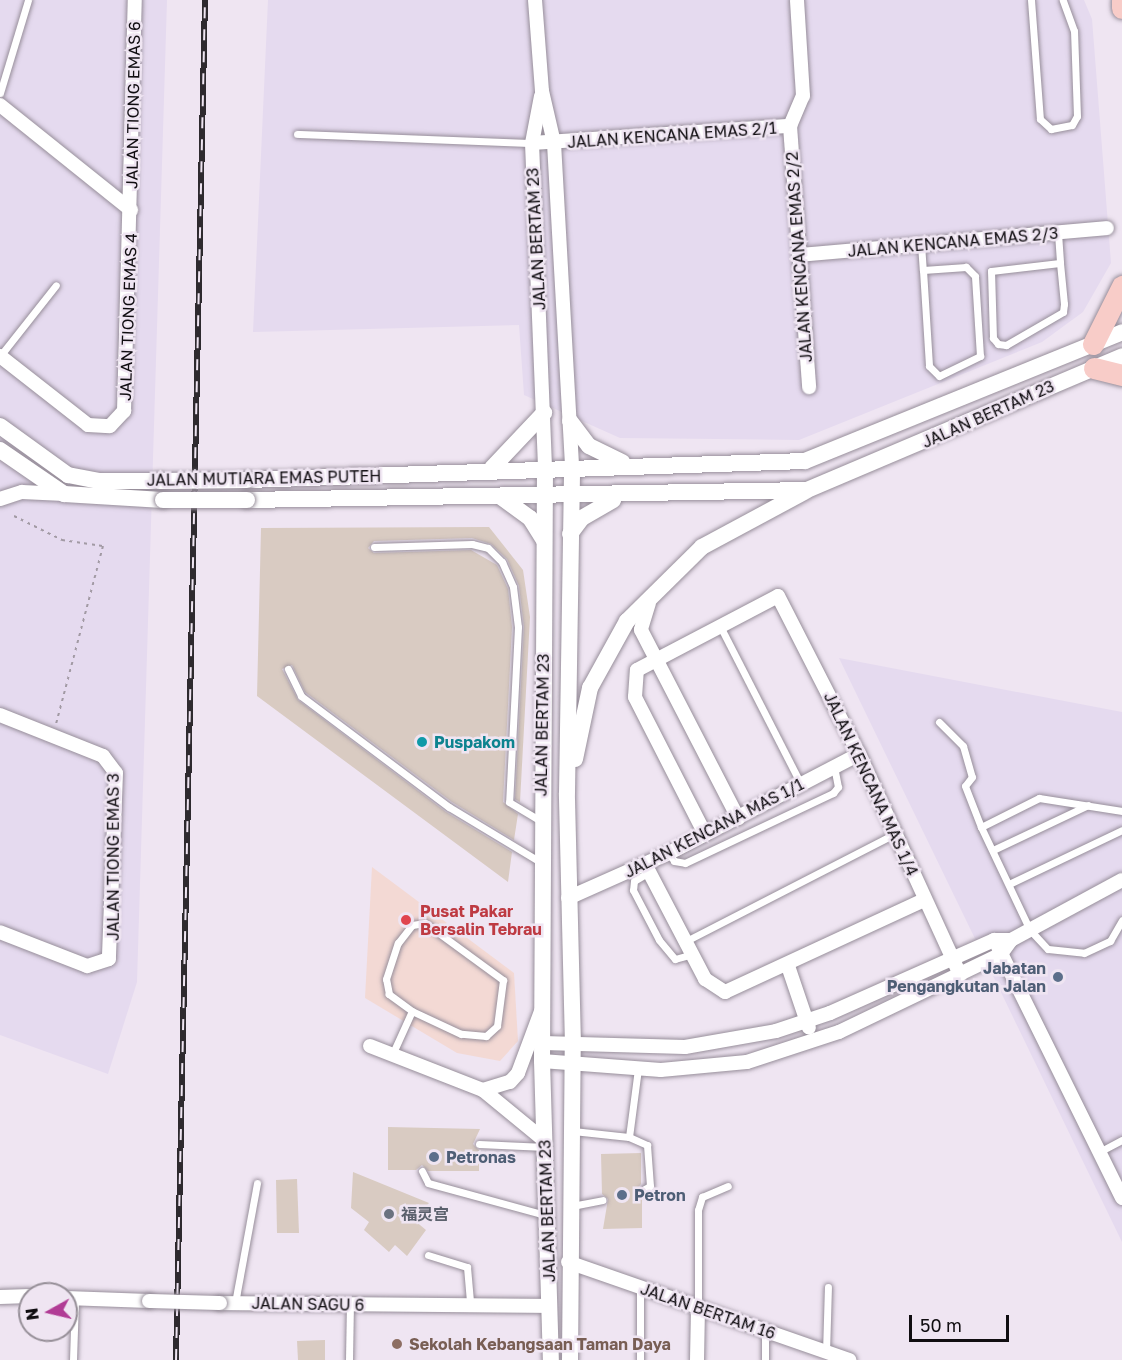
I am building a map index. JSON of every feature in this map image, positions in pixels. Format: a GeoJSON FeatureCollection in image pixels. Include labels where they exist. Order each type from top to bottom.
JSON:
{"type":"FeatureCollection","features":[{"type":"Feature","properties":{"kind":"highway"},"geometry":{"type":"LineString","coordinates":[[1122,0],[1122,8]]}},
{"type":"Feature","properties":{"kind":"highway"},"geometry":{"type":"LineString","coordinates":[[1093,344],[1122,286]]}},
{"type":"Feature","properties":{"kind":"highway"},"geometry":{"type":"LineString","coordinates":[[1094,368],[1122,375]]}},
{"type":"Feature","properties":{"kind":"street","name":"JALAN TIONG EMAS 6"},"geometry":{"type":"LineString","coordinates":[[131,210],[135,0]]}},
{"type":"Feature","properties":{"kind":"street","name":"JALAN BERTAM 23"},"geometry":{"type":"LineString","coordinates":[[535,0],[542,91],[554,143],[572,467],[567,793],[573,1045],[568,1207],[570,1360]]}},
{"type":"Feature","properties":{"kind":"street","name":"JALAN KENCANA EMAS 2/1"},"geometry":{"type":"LineString","coordinates":[[532,143],[790,126],[803,96],[796,0]]}},
{"type":"Feature","properties":{"kind":"street","name":"JALAN BERTAM 23"},"geometry":{"type":"LineString","coordinates":[[542,91],[532,143],[545,468],[542,1061],[551,1360]]}},
{"type":"Feature","properties":{"kind":"street"},"geometry":{"type":"LineString","coordinates":[[0,105],[131,210]]}},
{"type":"Feature","properties":{"kind":"street","name":"JALAN KENCANA EMAS 2/2"},"geometry":{"type":"LineString","coordinates":[[790,126],[809,387]]}},
{"type":"Feature","properties":{"kind":"street","name":"JALAN TIONG EMAS 4"},"geometry":{"type":"LineString","coordinates":[[0,356],[88,425],[104,428],[119,420],[126,402],[131,210]]}},
{"type":"Feature","properties":{"kind":"street","name":"JALAN KENCANA EMAS 2/3"},"geometry":{"type":"LineString","coordinates":[[799,255],[1107,228]]}},
{"type":"Feature","properties":{"kind":"street","name":"JALAN BERTAM 23"},"geometry":{"type":"LineString","coordinates":[[572,467],[805,461],[1122,332]]}},
{"type":"Feature","properties":{"kind":"street","name":"JALAN BERTAM 23"},"geometry":{"type":"LineString","coordinates":[[571,498],[807,490],[1122,356]]}},
{"type":"Feature","properties":{"kind":"street"},"geometry":{"type":"LineString","coordinates":[[492,468],[544,413]]}},
{"type":"Feature","properties":{"kind":"street"},"geometry":{"type":"LineString","coordinates":[[570,421],[589,446],[632,466]]}},
{"type":"Feature","properties":{"kind":"street","name":"JALAN MUTIARA EMAS PUTEH"},"geometry":{"type":"LineString","coordinates":[[0,426],[68,475],[98,481],[247,480],[492,468],[572,467]]}},
{"type":"Feature","properties":{"kind":"street"},"geometry":{"type":"LineString","coordinates":[[0,450],[64,494]]}},
{"type":"Feature","properties":{"kind":"street"},"geometry":{"type":"LineString","coordinates":[[567,793],[590,688],[603,658],[658,588],[722,534],[807,490]]}},
{"type":"Feature","properties":{"kind":"street"},"geometry":{"type":"LineString","coordinates":[[0,500],[22,492],[64,494]]}},
{"type":"Feature","properties":{"kind":"street","name":"JALAN MUTIARA EMAS PUTEH"},"geometry":{"type":"LineString","coordinates":[[64,494],[163,500],[571,498]]}},
{"type":"Feature","properties":{"kind":"street"},"geometry":{"type":"LineString","coordinates":[[570,534],[603,502],[631,496]]}},
{"type":"Feature","properties":{"kind":"street"},"geometry":{"type":"LineString","coordinates":[[501,497],[530,518],[544,540]]}},
{"type":"Feature","properties":{"kind":"street"},"geometry":{"type":"LineString","coordinates":[[658,588],[640,623],[654,656],[738,818]]}},
{"type":"Feature","properties":{"kind":"street","name":"JALAN KENCANA MAS 1/4"},"geometry":{"type":"LineString","coordinates":[[718,623],[778,596],[859,754],[960,975]]}},
{"type":"Feature","properties":{"kind":"street"},"geometry":{"type":"LineString","coordinates":[[705,834],[635,698],[637,670],[654,656],[718,623]]}},
{"type":"Feature","properties":{"kind":"street","name":"JALAN TIONG EMAS 3"},"geometry":{"type":"LineString","coordinates":[[0,715],[103,756],[116,773],[112,947],[105,963],[87,966],[0,932]]}},
{"type":"Feature","properties":{"kind":"street","name":"JALAN KENCANA MAS 1/1"},"geometry":{"type":"LineString","coordinates":[[568,898],[648,868],[669,853],[859,754]]}},
{"type":"Feature","properties":{"kind":"street"},"geometry":{"type":"LineString","coordinates":[[648,868],[705,979],[725,992],[788,966],[924,900]]}},
{"type":"Feature","properties":{"kind":"street"},"geometry":{"type":"LineString","coordinates":[[542,1061],[638,1069],[747,1062],[812,1042],[1001,954],[1011,940],[1122,880]]}},
{"type":"Feature","properties":{"kind":"street"},"geometry":{"type":"LineString","coordinates":[[543,1043],[685,1047],[808,1022],[994,940],[1011,940]]}},
{"type":"Feature","properties":{"kind":"street"},"geometry":{"type":"LineString","coordinates":[[994,940],[1099,1152],[1117,1176],[1122,1197]]}},
{"type":"Feature","properties":{"kind":"street"},"geometry":{"type":"LineString","coordinates":[[788,966],[808,1022],[812,1042]]}},
{"type":"Feature","properties":{"kind":"street"},"geometry":{"type":"LineString","coordinates":[[483,1090],[510,1082],[518,1073],[542,1008]]}},
{"type":"Feature","properties":{"kind":"street"},"geometry":{"type":"LineString","coordinates":[[370,1046],[483,1090],[545,1144]]}},
{"type":"Feature","properties":{"kind":"street","name":"JALAN BERTAM 16"},"geometry":{"type":"LineString","coordinates":[[568,1262],[765,1331],[825,1356],[849,1360]]}},
{"type":"Feature","properties":{"kind":"street"},"geometry":{"type":"LineString","coordinates":[[0,1297],[18,1296]]}},
{"type":"Feature","properties":{"kind":"street","name":"JALAN SAGU 6"},"geometry":{"type":"LineString","coordinates":[[78,1298],[220,1303],[549,1306]]}},
{"type":"Feature","properties":{"kind":"street"},"geometry":{"type":"LineString","coordinates":[[697,1360],[698,1308]]}},
{"type":"Feature","properties":{"kind":"lane"},"geometry":{"type":"LineString","coordinates":[[0,93],[28,0]]}},
{"type":"Feature","properties":{"kind":"lane"},"geometry":{"type":"LineString","coordinates":[[1031,0],[1040,119],[1052,129],[1072,125],[1077,116],[1074,31],[1063,0]]}},
{"type":"Feature","properties":{"kind":"lane"},"geometry":{"type":"LineString","coordinates":[[297,134],[532,143]]}},
{"type":"Feature","properties":{"kind":"lane"},"geometry":{"type":"LineString","coordinates":[[1058,233],[1060,263],[1063,312],[1006,345],[998,344],[993,338],[991,271],[1060,263]]}},
{"type":"Feature","properties":{"kind":"lane"},"geometry":{"type":"LineString","coordinates":[[921,244],[929,366],[939,376],[980,356],[975,276],[966,267],[923,270]]}},
{"type":"Feature","properties":{"kind":"lane"},"geometry":{"type":"LineString","coordinates":[[0,356],[56,285]]}},
{"type":"Feature","properties":{"kind":"lane"},"geometry":{"type":"LineString","coordinates":[[374,548],[472,544],[489,548],[502,562],[513,586],[518,627],[508,800],[542,822]]}},
{"type":"Feature","properties":{"kind":"lane"},"geometry":{"type":"LineString","coordinates":[[718,623],[801,784]]}},
{"type":"Feature","properties":{"kind":"lane"},"geometry":{"type":"LineString","coordinates":[[288,669],[301,696],[449,807],[542,863]]}},
{"type":"Feature","properties":{"kind":"lane"},"geometry":{"type":"LineString","coordinates":[[939,722],[963,746],[972,777],[965,786],[981,827],[1030,930],[1048,949],[1084,953],[1110,941],[1122,920]]}},
{"type":"Feature","properties":{"kind":"lane"},"geometry":{"type":"LineString","coordinates":[[669,853],[674,861],[685,863],[833,793],[838,787],[834,767]]}},
{"type":"Feature","properties":{"kind":"lane"},"geometry":{"type":"LineString","coordinates":[[981,827],[1039,798],[1122,811]]}},
{"type":"Feature","properties":{"kind":"lane"},"geometry":{"type":"LineString","coordinates":[[993,850],[1088,805]]}},
{"type":"Feature","properties":{"kind":"lane"},"geometry":{"type":"LineString","coordinates":[[1009,884],[1122,830]]}},
{"type":"Feature","properties":{"kind":"lane"},"geometry":{"type":"LineString","coordinates":[[686,941],[894,834]]}},
{"type":"Feature","properties":{"kind":"lane"},"geometry":{"type":"LineString","coordinates":[[648,868],[633,884],[638,900],[670,956],[680,960],[692,954]]}},
{"type":"Feature","properties":{"kind":"lane"},"geometry":{"type":"LineString","coordinates":[[412,924],[425,924],[503,980],[497,1026],[486,1036],[461,1035],[412,1011],[389,994],[386,979],[398,943],[412,924]]}},
{"type":"Feature","properties":{"kind":"lane"},"geometry":{"type":"LineString","coordinates":[[392,1055],[412,1011]]}},
{"type":"Feature","properties":{"kind":"lane"},"geometry":{"type":"LineString","coordinates":[[629,1137],[638,1069]]}},
{"type":"Feature","properties":{"kind":"lane"},"geometry":{"type":"LineString","coordinates":[[570,1130],[629,1137],[648,1150],[650,1186],[641,1191]]}},
{"type":"Feature","properties":{"kind":"lane"},"geometry":{"type":"LineString","coordinates":[[1099,1152],[1122,1140]]}},
{"type":"Feature","properties":{"kind":"lane"},"geometry":{"type":"LineString","coordinates":[[479,1144],[545,1144]]}},
{"type":"Feature","properties":{"kind":"lane"},"geometry":{"type":"LineString","coordinates":[[422,1171],[428,1184],[547,1216]]}},
{"type":"Feature","properties":{"kind":"lane"},"geometry":{"type":"LineString","coordinates":[[235,1303],[257,1183]]}},
{"type":"Feature","properties":{"kind":"lane"},"geometry":{"type":"LineString","coordinates":[[698,1308],[700,1203],[702,1197],[728,1186]]}},
{"type":"Feature","properties":{"kind":"lane"},"geometry":{"type":"LineString","coordinates":[[568,1207],[602,1200]]}},
{"type":"Feature","properties":{"kind":"lane"},"geometry":{"type":"LineString","coordinates":[[428,1255],[467,1267],[470,1305]]}},
{"type":"Feature","properties":{"kind":"lane"},"geometry":{"type":"LineString","coordinates":[[825,1356],[828,1287]]}},
{"type":"Feature","properties":{"kind":"lane"},"geometry":{"type":"LineString","coordinates":[[640,1288],[640,1360]]}},
{"type":"Feature","properties":{"kind":"lane"},"geometry":{"type":"LineString","coordinates":[[349,1360],[350,1304]]}},
{"type":"Feature","properties":{"kind":"lane"},"geometry":{"type":"LineString","coordinates":[[765,1331],[765,1360]]}},
{"type":"Feature","properties":{"kind":"lane"},"geometry":{"type":"LineString","coordinates":[[72,1342],[73,1360]]}},
{"type":"Feature","properties":{"kind":"path"},"geometry":{"type":"LineString","coordinates":[[14,516],[62,540],[103,546],[53,737]]}},
{"type":"Feature","properties":{"kind":"shaded area"},"geometry":{"type":"Polygon","coordinates":[[[0,0],[167,0],[137,982],[108,1074],[0,1035],[0,0]]]}},
{"type":"Feature","properties":{"kind":"shaded area"},"geometry":{"type":"Polygon","coordinates":[[[268,0],[1084,0],[1092,19],[1111,263],[1083,312],[1042,342],[799,440],[620,438],[524,395],[519,325],[253,332],[268,0]]]}},
{"type":"Feature","properties":{"kind":"shaded area","name":"Jabatan Pengangkutan Jalan"},"geometry":{"type":"Polygon","coordinates":[[[839,658],[1122,712],[1122,1242],[839,658]]]}},
{"type":"Feature","properties":{"kind":"shaded area","name":"Pusat Pakar Bersalin Tebrau"},"geometry":{"type":"Polygon","coordinates":[[[372,867],[514,973],[518,1041],[500,1061],[457,1053],[365,998],[372,867]]]}},
{"type":"Feature","properties":{"kind":"building","name":"Puspakom"},"geometry":{"type":"Polygon","coordinates":[[[489,527],[523,570],[530,617],[520,802],[515,799],[524,627],[519,586],[507,559],[491,544],[472,538],[374,541],[368,548],[374,553],[471,550],[497,565],[508,589],[512,627],[503,802],[518,814],[514,840],[452,802],[305,692],[292,665],[282,669],[298,700],[446,812],[512,852],[508,882],[257,696],[261,528],[489,527]]]}},
{"type":"Feature","properties":{"kind":"building","name":"Petronas"},"geometry":{"type":"Polygon","coordinates":[[[388,1127],[480,1129],[473,1144],[479,1150],[479,1171],[428,1171],[422,1165],[416,1170],[388,1170],[388,1127]]]}},
{"type":"Feature","properties":{"kind":"building","name":"Petron"},"geometry":{"type":"Polygon","coordinates":[[[641,1153],[641,1184],[635,1191],[642,1197],[642,1228],[603,1229],[608,1199],[602,1194],[601,1154],[641,1153]]]}},
{"type":"Feature","properties":{"kind":"building","name":"福灵宫"},"geometry":{"type":"Polygon","coordinates":[[[353,1172],[429,1203],[414,1220],[426,1230],[407,1256],[395,1245],[389,1252],[364,1230],[369,1222],[351,1208],[353,1172]]]}},
{"type":"Feature","properties":{"kind":"building"},"geometry":{"type":"Polygon","coordinates":[[[297,1179],[299,1233],[277,1233],[276,1180],[297,1179]]]}},
{"type":"Feature","properties":{"kind":"building"},"geometry":{"type":"Polygon","coordinates":[[[325,1340],[325,1360],[298,1360],[297,1341],[325,1340]]]}},
{"type":"Feature","properties":{"kind":"railway"},"geometry":{"type":"LineString","coordinates":[[176,1360],[205,0]]}},
{"type":"Feature","properties":{"kind":"place","name":"Puspakom"},"geometry":{"type":"Point","coordinates":[422,742]}},
{"type":"Feature","properties":{"kind":"place","name":"Pusat Pakar Bersalin Tebrau"},"geometry":{"type":"Point","coordinates":[406,920]}},
{"type":"Feature","properties":{"kind":"place","name":"Jabatan Pengangkutan Jalan"},"geometry":{"type":"Point","coordinates":[1058,977]}},
{"type":"Feature","properties":{"kind":"place","name":"Petronas"},"geometry":{"type":"Point","coordinates":[434,1157]}},
{"type":"Feature","properties":{"kind":"place","name":"Petron"},"geometry":{"type":"Point","coordinates":[622,1195]}},
{"type":"Feature","properties":{"kind":"place","name":"福灵宫"},"geometry":{"type":"Point","coordinates":[389,1214]}},
{"type":"Feature","properties":{"kind":"place","name":"Sekolah Kebangsaan Taman Daya"},"geometry":{"type":"Point","coordinates":[397,1344]}}]}
